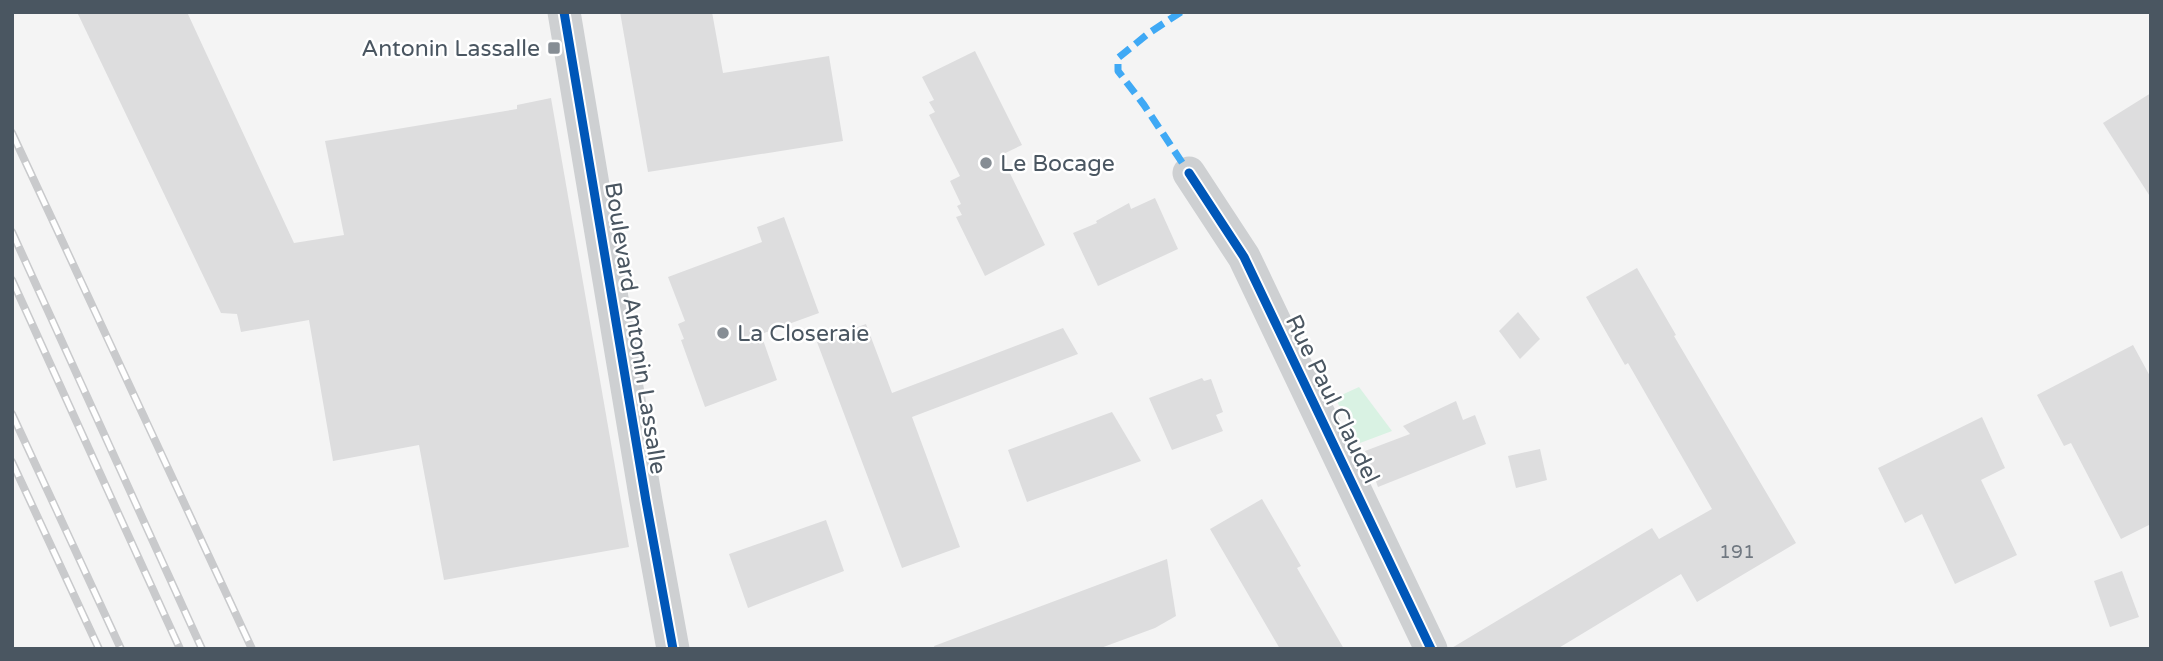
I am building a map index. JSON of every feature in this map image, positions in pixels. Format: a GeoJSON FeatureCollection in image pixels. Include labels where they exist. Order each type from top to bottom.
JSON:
{"type":"FeatureCollection","features":[{"type":"Feature","properties":{"kind":"street","name":"Boulevard Antonin Lassalle"},"geometry":{"type":"LineString","coordinates":[[564,12],[643,488],[673,649]]}},
{"type":"Feature","properties":{"kind":"street","name":"Rue Paul Claudel"},"geometry":{"type":"LineString","coordinates":[[1189,173],[1244,257],[1432,649]]}},
{"type":"Feature","properties":{"kind":"green space"},"geometry":{"type":"Polygon","coordinates":[[[1359,387],[1392,431],[1360,443],[1335,398],[1359,387]]]}},
{"type":"Feature","properties":{"kind":"building"},"geometry":{"type":"Polygon","coordinates":[[[77,12],[187,12],[294,243],[344,235],[325,141],[517,109],[517,105],[551,98],[629,547],[444,580],[419,445],[333,461],[309,320],[241,332],[237,314],[221,313],[77,12]]]}},
{"type":"Feature","properties":{"kind":"building"},"geometry":{"type":"Polygon","coordinates":[[[620,12],[712,12],[723,73],[829,56],[843,141],[648,172],[620,12]]]}},
{"type":"Feature","properties":{"kind":"building","name":"Le Bocage"},"geometry":{"type":"Polygon","coordinates":[[[975,51],[1022,145],[1001,155],[1045,245],[985,276],[956,217],[962,215],[957,206],[961,204],[950,181],[960,176],[929,115],[935,112],[929,102],[934,100],[922,77],[975,51]]]}},
{"type":"Feature","properties":{"kind":"building"},"geometry":{"type":"Polygon","coordinates":[[[2151,93],[2151,198],[2103,123],[2151,93]]]}},
{"type":"Feature","properties":{"kind":"building","name":"Le Bocage"},"geometry":{"type":"Polygon","coordinates":[[[1155,198],[1178,249],[1098,286],[1073,233],[1097,223],[1096,221],[1129,203],[1131,209],[1155,198]]]}},
{"type":"Feature","properties":{"kind":"building"},"geometry":{"type":"Polygon","coordinates":[[[784,217],[819,313],[761,334],[777,380],[705,407],[681,340],[684,339],[678,324],[685,321],[668,277],[762,242],[757,227],[784,217]]]}},
{"type":"Feature","properties":{"kind":"building"},"geometry":{"type":"Polygon","coordinates":[[[1637,268],[1796,543],[1697,602],[1681,574],[1557,649],[1450,649],[1652,528],[1659,539],[1712,509],[1628,363],[1625,365],[1586,297],[1637,268]]]}},
{"type":"Feature","properties":{"kind":"building"},"geometry":{"type":"Polygon","coordinates":[[[1518,312],[1540,339],[1520,359],[1499,331],[1518,312]]]}},
{"type":"Feature","properties":{"kind":"building"},"geometry":{"type":"Polygon","coordinates":[[[866,324],[892,393],[1063,328],[1078,354],[912,417],[960,547],[902,568],[817,342],[866,324]]]}},
{"type":"Feature","properties":{"kind":"building"},"geometry":{"type":"Polygon","coordinates":[[[2133,345],[2151,378],[2151,524],[2121,539],[2071,443],[2064,446],[2037,395],[2133,345]]]}},
{"type":"Feature","properties":{"kind":"building"},"geometry":{"type":"Polygon","coordinates":[[[1202,378],[1204,381],[1211,379],[1223,412],[1216,415],[1223,431],[1172,450],[1149,398],[1202,378]]]}},
{"type":"Feature","properties":{"kind":"building"},"geometry":{"type":"Polygon","coordinates":[[[1456,401],[1463,420],[1475,415],[1486,444],[1378,487],[1365,451],[1410,434],[1403,426],[1456,401]]]}},
{"type":"Feature","properties":{"kind":"building"},"geometry":{"type":"Polygon","coordinates":[[[1112,412],[1141,461],[1027,502],[1008,450],[1112,412]]]}},
{"type":"Feature","properties":{"kind":"building"},"geometry":{"type":"Polygon","coordinates":[[[1982,417],[2005,468],[1981,480],[2017,555],[1955,584],[1922,514],[1905,523],[1878,468],[1982,417]]]}},
{"type":"Feature","properties":{"kind":"building"},"geometry":{"type":"Polygon","coordinates":[[[1540,449],[1547,480],[1516,488],[1508,456],[1540,449]]]}},
{"type":"Feature","properties":{"kind":"building"},"geometry":{"type":"Polygon","coordinates":[[[1262,499],[1301,566],[1297,568],[1344,649],[1280,649],[1210,529],[1262,499]]]}},
{"type":"Feature","properties":{"kind":"building"},"geometry":{"type":"Polygon","coordinates":[[[826,520],[844,571],[748,608],[729,554],[826,520]]]}},
{"type":"Feature","properties":{"kind":"building"},"geometry":{"type":"Polygon","coordinates":[[[1167,559],[1176,616],[1155,628],[1098,649],[935,649],[934,646],[1167,559]]]}},
{"type":"Feature","properties":{"kind":"building"},"geometry":{"type":"Polygon","coordinates":[[[2122,571],[2139,617],[2110,627],[2094,581],[2122,571]]]}},
{"type":"Feature","properties":{"kind":"railway"},"geometry":{"type":"LineString","coordinates":[[12,133],[252,649]]}},
{"type":"Feature","properties":{"kind":"railway"},"geometry":{"type":"LineString","coordinates":[[12,232],[202,649]]}},
{"type":"Feature","properties":{"kind":"railway"},"geometry":{"type":"LineString","coordinates":[[12,280],[180,649]]}},
{"type":"Feature","properties":{"kind":"railway"},"geometry":{"type":"LineString","coordinates":[[12,414],[121,649]]}},
{"type":"Feature","properties":{"kind":"railway"},"geometry":{"type":"LineString","coordinates":[[12,462],[99,649]]}},
{"type":"Feature","properties":{"kind":"marked path"},"geometry":{"type":"LineString","coordinates":[[1181,12],[1118,58],[1118,71],[1189,173]]}},
{"type":"Feature","properties":{"kind":"cycle path"},"geometry":{"type":"LineString","coordinates":[[564,12],[673,649]]}},
{"type":"Feature","properties":{"kind":"cycle path"},"geometry":{"type":"LineString","coordinates":[[1189,173],[1244,257],[1431,649]]}},
{"type":"Feature","properties":{"kind":"place","name":"Antonin Lassalle"},"geometry":{"type":"Point","coordinates":[554,48]}},
{"type":"Feature","properties":{"kind":"place","name":"Le Bocage"},"geometry":{"type":"Point","coordinates":[986,163]}},
{"type":"Feature","properties":{"kind":"place","name":"La Closeraie"},"geometry":{"type":"Point","coordinates":[723,333]}}]}
